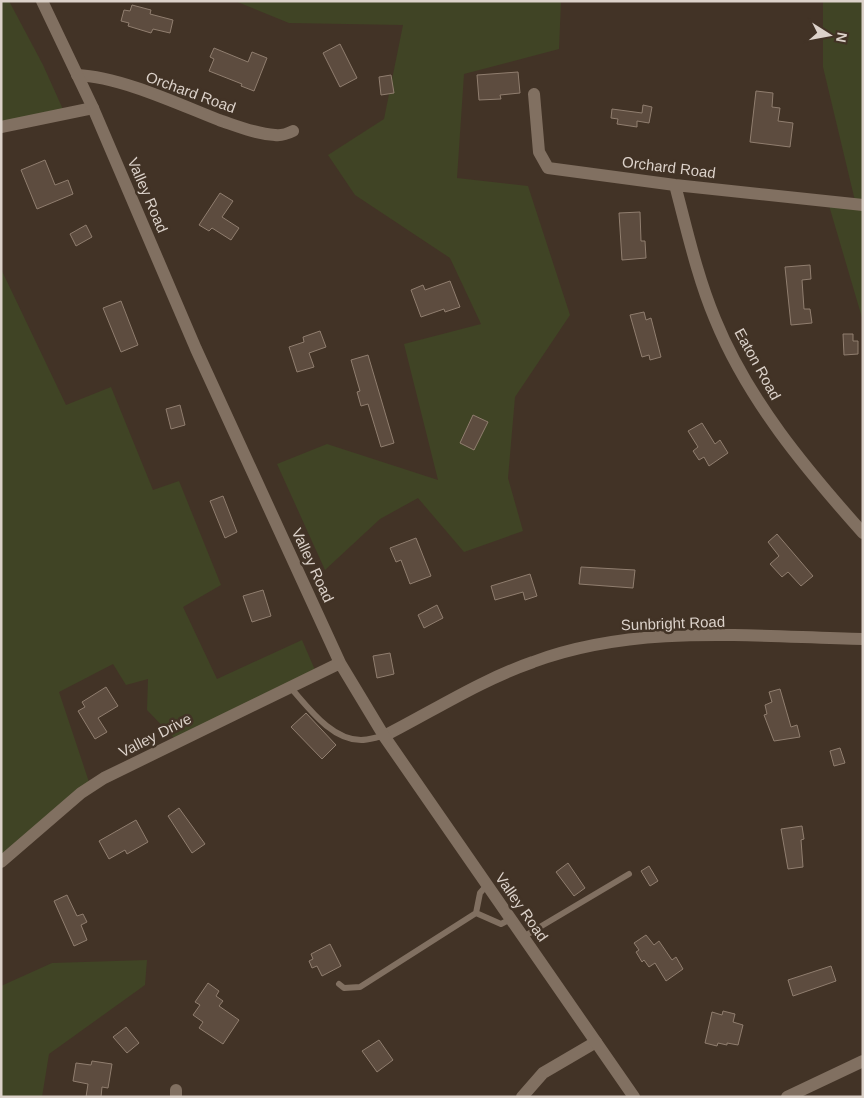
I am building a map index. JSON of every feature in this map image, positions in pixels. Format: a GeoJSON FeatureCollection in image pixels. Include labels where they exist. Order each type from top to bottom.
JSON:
{"type":"FeatureCollection","features":[{"type":"Feature","properties":{"kind":"street","name":"Valley Road"},"geometry":{"type":"LineString","coordinates":[[42,1],[93,108],[196,348],[340,663],[384,736],[634,1097]]}},
{"type":"Feature","properties":{"kind":"street","name":"Orchard Road"},"geometry":{"type":"LineString","coordinates":[[77,76],[92,76],[149,93],[232,124],[265,134],[284,135],[293,131]]}},
{"type":"Feature","properties":{"kind":"street","name":"Orchard Road"},"geometry":{"type":"LineString","coordinates":[[534,94],[539,152],[548,168],[675,185],[863,205]]}},
{"type":"Feature","properties":{"kind":"street"},"geometry":{"type":"LineString","coordinates":[[1,127],[93,108]]}},
{"type":"Feature","properties":{"kind":"street","name":"Eaton Road"},"geometry":{"type":"LineString","coordinates":[[675,185],[701,279],[715,319],[731,353],[788,444],[863,533]]}},
{"type":"Feature","properties":{"kind":"street","name":"Sunbright Road"},"geometry":{"type":"LineString","coordinates":[[384,736],[504,673],[534,661],[588,645],[629,639],[675,636],[863,638]]}},
{"type":"Feature","properties":{"kind":"street","name":"Valley Drive"},"geometry":{"type":"LineString","coordinates":[[1,862],[81,793],[104,778],[340,663]]}},
{"type":"Feature","properties":{"kind":"street"},"geometry":{"type":"LineString","coordinates":[[522,1097],[543,1072],[596,1042]]}},
{"type":"Feature","properties":{"kind":"street"},"geometry":{"type":"LineString","coordinates":[[787,1097],[863,1061]]}},
{"type":"Feature","properties":{"kind":"lane"},"geometry":{"type":"LineString","coordinates":[[290,687],[316,716],[331,729],[346,737],[361,740],[384,736]]}},
{"type":"Feature","properties":{"kind":"lane"},"geometry":{"type":"LineString","coordinates":[[523,937],[629,874]]}},
{"type":"Feature","properties":{"kind":"lane"},"geometry":{"type":"LineString","coordinates":[[339,984],[344,988],[360,987],[476,913],[480,893],[487,884]]}},
{"type":"Feature","properties":{"kind":"lane"},"geometry":{"type":"LineString","coordinates":[[476,913],[501,924],[511,919]]}},
{"type":"Feature","properties":{"kind":"green space"},"geometry":{"type":"Polygon","coordinates":[[[1,1],[9,1],[43,65],[66,116],[1,126],[1,1]]]}},
{"type":"Feature","properties":{"kind":"green space"},"geometry":{"type":"Polygon","coordinates":[[[235,1],[561,1],[559,49],[464,74],[457,178],[528,186],[570,315],[515,397],[508,478],[523,531],[464,552],[418,498],[380,519],[325,570],[277,464],[327,444],[438,480],[404,344],[481,324],[450,258],[355,195],[328,155],[384,119],[403,25],[289,23],[235,1]]]}},
{"type":"Feature","properties":{"kind":"green space"},"geometry":{"type":"Polygon","coordinates":[[[823,1],[863,1],[863,321],[828,202],[856,205],[823,67],[823,1]]]}},
{"type":"Feature","properties":{"kind":"green space"},"geometry":{"type":"Polygon","coordinates":[[[1,269],[66,405],[111,387],[153,490],[179,481],[221,585],[183,607],[217,679],[302,640],[318,677],[177,741],[147,710],[148,679],[126,685],[113,664],[59,692],[91,788],[1,857],[1,269]]]}},
{"type":"Feature","properties":{"kind":"green space"},"geometry":{"type":"Polygon","coordinates":[[[147,960],[145,985],[49,1054],[42,1097],[1,1097],[1,986],[52,963],[147,960]]]}},
{"type":"Feature","properties":{"kind":"building"},"geometry":{"type":"Polygon","coordinates":[[[132,5],[151,10],[150,14],[173,20],[170,33],[153,29],[151,33],[128,26],[129,23],[121,21],[124,10],[130,11],[132,5]]]}},
{"type":"Feature","properties":{"kind":"building"},"geometry":{"type":"Polygon","coordinates":[[[340,44],[357,78],[340,87],[323,53],[340,44]]]}},
{"type":"Feature","properties":{"kind":"building"},"geometry":{"type":"Polygon","coordinates":[[[214,48],[248,62],[252,52],[267,58],[254,91],[241,86],[242,84],[209,71],[214,59],[210,57],[214,48]]]}},
{"type":"Feature","properties":{"kind":"building"},"geometry":{"type":"Polygon","coordinates":[[[518,72],[520,93],[500,95],[501,99],[479,100],[477,75],[518,72]]]}},
{"type":"Feature","properties":{"kind":"building"},"geometry":{"type":"Polygon","coordinates":[[[391,75],[394,93],[381,95],[379,77],[391,75]]]}},
{"type":"Feature","properties":{"kind":"building"},"geometry":{"type":"Polygon","coordinates":[[[756,91],[773,93],[772,107],[780,108],[778,121],[793,123],[790,147],[750,142],[756,91]]]}},
{"type":"Feature","properties":{"kind":"building"},"geometry":{"type":"Polygon","coordinates":[[[643,105],[652,107],[649,123],[637,121],[637,127],[617,124],[618,119],[611,118],[612,109],[642,113],[643,105]]]}},
{"type":"Feature","properties":{"kind":"building"},"geometry":{"type":"Polygon","coordinates":[[[45,160],[55,185],[68,180],[73,194],[37,209],[21,170],[45,160]]]}},
{"type":"Feature","properties":{"kind":"building"},"geometry":{"type":"Polygon","coordinates":[[[220,193],[233,201],[222,217],[239,228],[231,240],[212,228],[209,231],[199,225],[220,193]]]}},
{"type":"Feature","properties":{"kind":"building"},"geometry":{"type":"Polygon","coordinates":[[[640,212],[641,241],[645,241],[646,258],[622,260],[619,213],[640,212]]]}},
{"type":"Feature","properties":{"kind":"building"},"geometry":{"type":"Polygon","coordinates":[[[86,225],[92,237],[76,246],[70,234],[86,225]]]}},
{"type":"Feature","properties":{"kind":"building"},"geometry":{"type":"Polygon","coordinates":[[[810,265],[811,279],[802,280],[804,309],[810,309],[812,323],[791,325],[785,267],[810,265]]]}},
{"type":"Feature","properties":{"kind":"building"},"geometry":{"type":"Polygon","coordinates":[[[450,281],[460,307],[445,312],[444,309],[421,317],[411,290],[423,285],[425,290],[450,281]]]}},
{"type":"Feature","properties":{"kind":"building"},"geometry":{"type":"Polygon","coordinates":[[[121,301],[138,345],[121,352],[103,308],[121,301]]]}},
{"type":"Feature","properties":{"kind":"building"},"geometry":{"type":"Polygon","coordinates":[[[644,312],[646,320],[651,318],[661,357],[650,360],[649,355],[642,357],[630,315],[644,312]]]}},
{"type":"Feature","properties":{"kind":"building"},"geometry":{"type":"Polygon","coordinates":[[[320,331],[326,347],[309,353],[314,367],[297,372],[289,347],[304,342],[303,337],[320,331]]]}},
{"type":"Feature","properties":{"kind":"building"},"geometry":{"type":"Polygon","coordinates":[[[843,334],[853,334],[853,341],[858,341],[858,354],[844,355],[843,334]]]}},
{"type":"Feature","properties":{"kind":"building"},"geometry":{"type":"Polygon","coordinates":[[[368,355],[394,443],[381,447],[368,404],[361,406],[357,392],[360,391],[351,360],[368,355]]]}},
{"type":"Feature","properties":{"kind":"building"},"geometry":{"type":"Polygon","coordinates":[[[180,405],[185,425],[171,429],[166,409],[180,405]]]}},
{"type":"Feature","properties":{"kind":"building"},"geometry":{"type":"Polygon","coordinates":[[[473,415],[488,422],[474,450],[460,443],[473,415]]]}},
{"type":"Feature","properties":{"kind":"building"},"geometry":{"type":"Polygon","coordinates":[[[702,423],[715,444],[720,440],[728,453],[709,466],[704,457],[699,460],[693,451],[698,447],[688,431],[702,423]]]}},
{"type":"Feature","properties":{"kind":"building"},"geometry":{"type":"Polygon","coordinates":[[[223,496],[237,532],[225,538],[210,501],[223,496]]]}},
{"type":"Feature","properties":{"kind":"building"},"geometry":{"type":"Polygon","coordinates":[[[777,534],[813,576],[801,586],[788,572],[782,577],[770,564],[779,556],[768,542],[777,534]]]}},
{"type":"Feature","properties":{"kind":"building"},"geometry":{"type":"Polygon","coordinates":[[[416,538],[431,576],[410,584],[401,560],[396,562],[390,548],[416,538]]]}},
{"type":"Feature","properties":{"kind":"building"},"geometry":{"type":"Polygon","coordinates":[[[581,567],[635,570],[633,588],[579,584],[581,567]]]}},
{"type":"Feature","properties":{"kind":"building"},"geometry":{"type":"Polygon","coordinates":[[[530,574],[537,596],[525,600],[523,592],[495,600],[491,586],[530,574]]]}},
{"type":"Feature","properties":{"kind":"building"},"geometry":{"type":"Polygon","coordinates":[[[263,590],[271,616],[252,622],[243,596],[263,590]]]}},
{"type":"Feature","properties":{"kind":"building"},"geometry":{"type":"Polygon","coordinates":[[[437,605],[443,618],[424,628],[418,615],[437,605]]]}},
{"type":"Feature","properties":{"kind":"building"},"geometry":{"type":"Polygon","coordinates":[[[390,653],[394,674],[377,678],[373,656],[390,653]]]}},
{"type":"Feature","properties":{"kind":"building"},"geometry":{"type":"Polygon","coordinates":[[[106,687],[118,706],[98,718],[107,732],[95,739],[78,711],[85,707],[82,702],[106,687]]]}},
{"type":"Feature","properties":{"kind":"building"},"geometry":{"type":"Polygon","coordinates":[[[780,689],[791,727],[797,725],[800,737],[774,741],[764,715],[767,714],[765,705],[772,702],[769,692],[780,689]]]}},
{"type":"Feature","properties":{"kind":"building"},"geometry":{"type":"Polygon","coordinates":[[[306,713],[336,745],[322,759],[291,727],[306,713]]]}},
{"type":"Feature","properties":{"kind":"building"},"geometry":{"type":"Polygon","coordinates":[[[840,748],[845,763],[834,766],[830,751],[840,748]]]}},
{"type":"Feature","properties":{"kind":"building"},"geometry":{"type":"Polygon","coordinates":[[[179,808],[205,844],[192,853],[168,816],[179,808]]]}},
{"type":"Feature","properties":{"kind":"building"},"geometry":{"type":"Polygon","coordinates":[[[136,820],[148,842],[127,854],[125,850],[109,859],[99,841],[136,820]]]}},
{"type":"Feature","properties":{"kind":"building"},"geometry":{"type":"Polygon","coordinates":[[[802,826],[804,839],[801,840],[803,867],[788,869],[781,829],[802,826]]]}},
{"type":"Feature","properties":{"kind":"building"},"geometry":{"type":"Polygon","coordinates":[[[568,863],[585,888],[574,896],[556,872],[568,863]]]}},
{"type":"Feature","properties":{"kind":"building"},"geometry":{"type":"Polygon","coordinates":[[[649,866],[658,881],[650,886],[641,871],[649,866]]]}},
{"type":"Feature","properties":{"kind":"building"},"geometry":{"type":"Polygon","coordinates":[[[67,895],[77,916],[83,914],[87,922],[81,925],[87,940],[74,946],[54,901],[67,895]]]}},
{"type":"Feature","properties":{"kind":"building"},"geometry":{"type":"Polygon","coordinates":[[[646,935],[654,945],[659,941],[672,960],[676,957],[683,969],[666,981],[655,963],[649,967],[644,960],[642,962],[636,952],[639,950],[634,943],[646,935]]]}},
{"type":"Feature","properties":{"kind":"building"},"geometry":{"type":"Polygon","coordinates":[[[330,944],[341,966],[322,976],[317,966],[312,968],[309,961],[313,959],[311,954],[330,944]]]}},
{"type":"Feature","properties":{"kind":"building"},"geometry":{"type":"Polygon","coordinates":[[[831,966],[836,981],[793,996],[788,980],[831,966]]]}},
{"type":"Feature","properties":{"kind":"building"},"geometry":{"type":"Polygon","coordinates":[[[208,983],[219,991],[216,996],[223,1001],[219,1006],[239,1020],[223,1044],[199,1028],[203,1022],[193,1015],[200,1005],[195,1002],[208,983]]]}},
{"type":"Feature","properties":{"kind":"building"},"geometry":{"type":"Polygon","coordinates":[[[723,1011],[735,1014],[733,1022],[743,1025],[738,1045],[718,1043],[717,1046],[705,1043],[712,1012],[722,1015],[723,1011]]]}},
{"type":"Feature","properties":{"kind":"building"},"geometry":{"type":"Polygon","coordinates":[[[126,1027],[139,1043],[127,1053],[113,1037],[126,1027]]]}},
{"type":"Feature","properties":{"kind":"building"},"geometry":{"type":"Polygon","coordinates":[[[379,1040],[393,1060],[377,1072],[362,1051],[379,1040]]]}},
{"type":"Feature","properties":{"kind":"building"},"geometry":{"type":"Polygon","coordinates":[[[92,1061],[112,1064],[108,1088],[102,1087],[101,1097],[86,1097],[88,1084],[73,1081],[76,1063],[91,1065],[92,1061]]]}}]}
